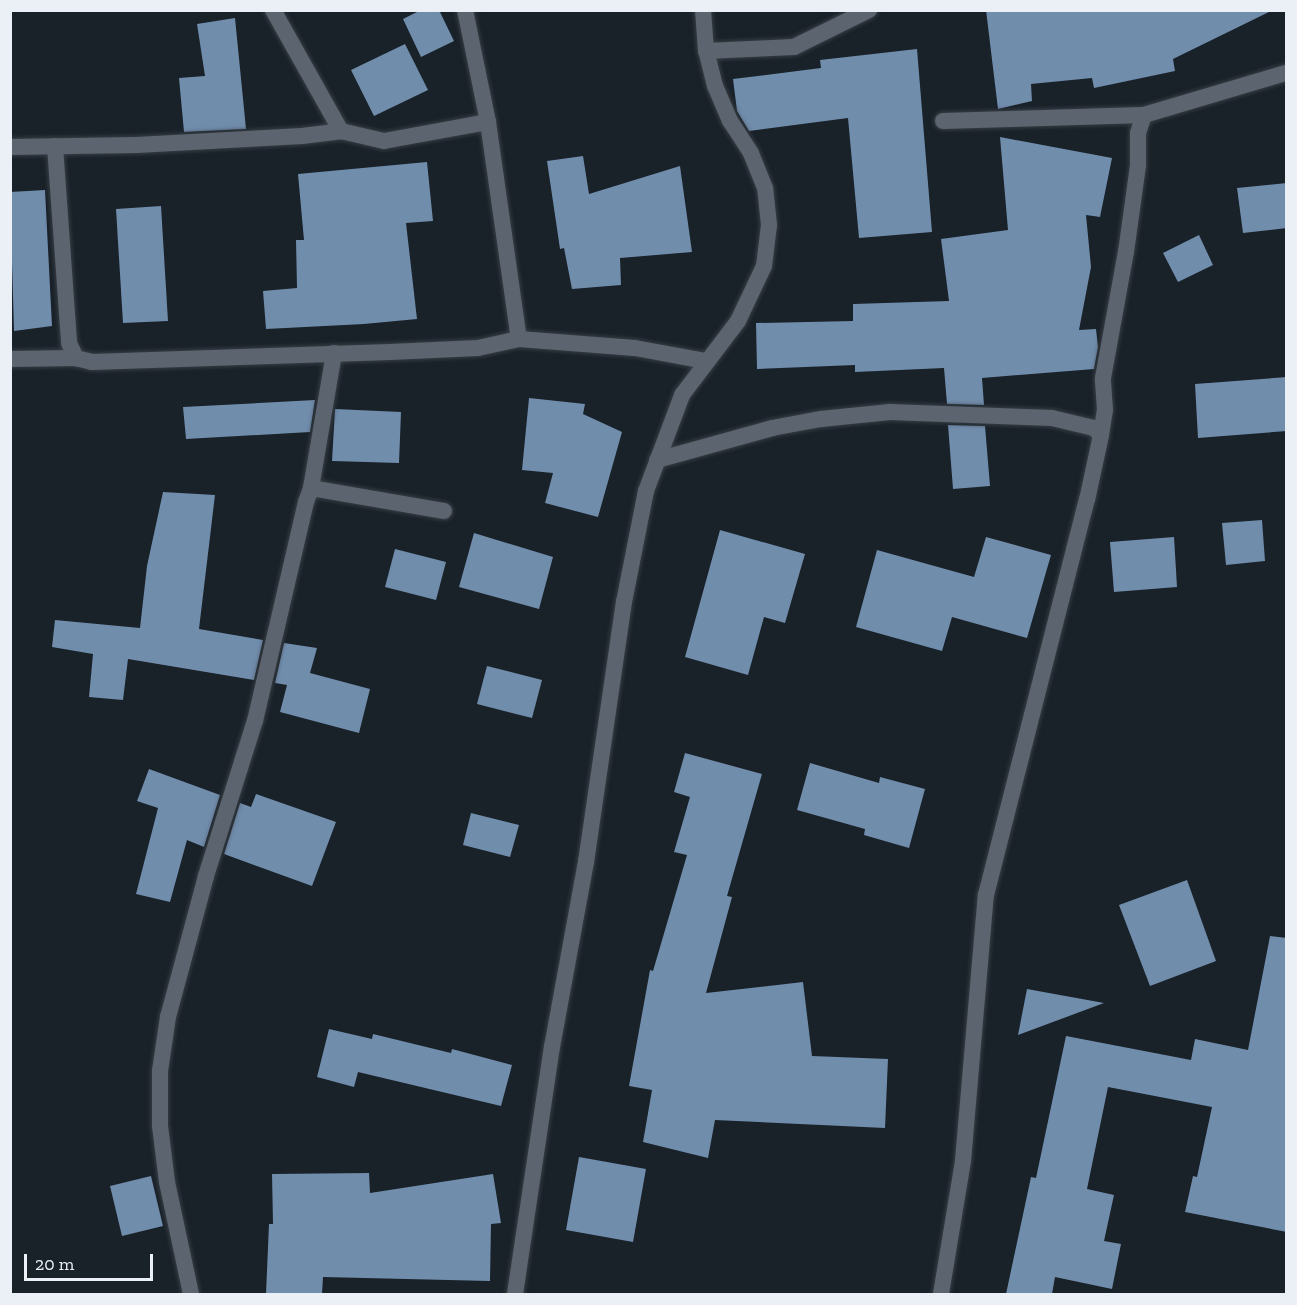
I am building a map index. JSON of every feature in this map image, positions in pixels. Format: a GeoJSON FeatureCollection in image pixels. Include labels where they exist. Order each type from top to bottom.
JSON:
{"type":"FeatureCollection","features":[{"type":"Feature","properties":{"kind":"street"},"geometry":{"type":"LineString","coordinates":[[273,10],[341,131]]}},
{"type":"Feature","properties":{"kind":"street"},"geometry":{"type":"LineString","coordinates":[[465,10],[488,122],[519,339]]}},
{"type":"Feature","properties":{"kind":"street"},"geometry":{"type":"LineString","coordinates":[[515,1294],[552,1047],[586,862],[624,602],[646,491],[682,394],[705,361],[738,321],[764,266],[769,225],[765,188],[751,153],[730,121],[715,86],[706,51],[703,10]]}},
{"type":"Feature","properties":{"kind":"street"},"geometry":{"type":"LineString","coordinates":[[706,51],[794,47],[869,10]]}},
{"type":"Feature","properties":{"kind":"street"},"geometry":{"type":"LineString","coordinates":[[943,121],[1144,115],[1287,74]]}},
{"type":"Feature","properties":{"kind":"street"},"geometry":{"type":"LineString","coordinates":[[941,1294],[963,1161],[986,896],[1087,500],[1101,435],[1105,410],[1103,378],[1126,252],[1138,165],[1138,133],[1144,115]]}},
{"type":"Feature","properties":{"kind":"street"},"geometry":{"type":"LineString","coordinates":[[10,147],[137,145],[302,136],[341,131],[384,141],[488,122]]}},
{"type":"Feature","properties":{"kind":"street"},"geometry":{"type":"LineString","coordinates":[[55,146],[69,343],[76,358]]}},
{"type":"Feature","properties":{"kind":"street"},"geometry":{"type":"LineString","coordinates":[[10,359],[76,358],[92,362],[478,348],[519,339],[635,348],[705,361]]}},
{"type":"Feature","properties":{"kind":"street"},"geometry":{"type":"LineString","coordinates":[[191,1294],[167,1182],[160,1126],[160,1071],[168,1017],[206,876],[255,722],[311,488],[334,353]]}},
{"type":"Feature","properties":{"kind":"street"},"geometry":{"type":"LineString","coordinates":[[657,460],[772,428],[821,419],[890,412],[1052,418],[1094,429],[1101,435]]}},
{"type":"Feature","properties":{"kind":"street"},"geometry":{"type":"LineString","coordinates":[[311,488],[444,511]]}},
{"type":"Feature","properties":{"kind":"building"},"geometry":{"type":"Polygon","coordinates":[[[421,10],[439,10],[454,41],[421,57],[403,19],[421,10]]]}},
{"type":"Feature","properties":{"kind":"building"},"geometry":{"type":"Polygon","coordinates":[[[986,10],[1273,10],[1173,59],[1175,71],[1094,88],[1092,78],[1031,84],[1032,101],[998,109],[986,10]]]}},
{"type":"Feature","properties":{"kind":"building"},"geometry":{"type":"Polygon","coordinates":[[[235,18],[246,129],[184,132],[179,78],[205,76],[197,24],[235,18]]]}},
{"type":"Feature","properties":{"kind":"building"},"geometry":{"type":"Polygon","coordinates":[[[405,44],[428,90],[374,116],[351,70],[405,44]]]}},
{"type":"Feature","properties":{"kind":"building"},"geometry":{"type":"Polygon","coordinates":[[[917,49],[932,232],[859,238],[848,118],[749,131],[737,111],[733,79],[821,68],[820,60],[917,49]]]}},
{"type":"Feature","properties":{"kind":"building"},"geometry":{"type":"Polygon","coordinates":[[[1000,137],[1112,158],[1100,217],[1086,215],[1091,267],[1079,330],[1096,329],[1098,347],[1094,369],[982,378],[984,405],[947,404],[944,368],[855,372],[855,365],[757,369],[756,323],[853,321],[853,304],[949,301],[941,239],[1008,230],[1000,137]]]}},
{"type":"Feature","properties":{"kind":"building"},"geometry":{"type":"Polygon","coordinates":[[[583,156],[589,194],[680,166],[692,252],[620,258],[621,285],[572,289],[564,248],[560,249],[547,161],[583,156]]]}},
{"type":"Feature","properties":{"kind":"building"},"geometry":{"type":"Polygon","coordinates":[[[427,162],[433,221],[406,223],[417,319],[266,329],[263,291],[297,288],[296,240],[304,240],[298,174],[427,162]]]}},
{"type":"Feature","properties":{"kind":"building"},"geometry":{"type":"Polygon","coordinates":[[[1287,183],[1287,228],[1243,233],[1237,188],[1287,183]]]}},
{"type":"Feature","properties":{"kind":"building"},"geometry":{"type":"Polygon","coordinates":[[[45,190],[52,326],[14,331],[10,192],[45,190]]]}},
{"type":"Feature","properties":{"kind":"building"},"geometry":{"type":"Polygon","coordinates":[[[161,206],[168,321],[123,323],[116,209],[161,206]]]}},
{"type":"Feature","properties":{"kind":"building"},"geometry":{"type":"Polygon","coordinates":[[[1199,235],[1213,265],[1178,282],[1163,253],[1199,235]]]}},
{"type":"Feature","properties":{"kind":"building"},"geometry":{"type":"Polygon","coordinates":[[[1287,377],[1287,431],[1198,438],[1195,384],[1287,377]]]}},
{"type":"Feature","properties":{"kind":"building"},"geometry":{"type":"Polygon","coordinates":[[[529,398],[585,404],[583,414],[622,432],[598,517],[545,503],[553,473],[522,470],[529,398]]]}},
{"type":"Feature","properties":{"kind":"building"},"geometry":{"type":"Polygon","coordinates":[[[315,400],[310,432],[186,439],[183,407],[315,400]]]}},
{"type":"Feature","properties":{"kind":"building"},"geometry":{"type":"Polygon","coordinates":[[[335,409],[401,412],[399,463],[332,461],[335,409]]]}},
{"type":"Feature","properties":{"kind":"building"},"geometry":{"type":"Polygon","coordinates":[[[948,425],[985,426],[990,486],[953,489],[948,425]]]}},
{"type":"Feature","properties":{"kind":"building"},"geometry":{"type":"Polygon","coordinates":[[[163,492],[215,495],[199,629],[263,640],[254,680],[128,659],[123,700],[89,697],[93,654],[52,647],[55,620],[140,628],[147,566],[163,492]]]}},
{"type":"Feature","properties":{"kind":"building"},"geometry":{"type":"Polygon","coordinates":[[[1262,520],[1265,561],[1226,565],[1222,523],[1262,520]]]}},
{"type":"Feature","properties":{"kind":"building"},"geometry":{"type":"Polygon","coordinates":[[[720,530],[805,554],[785,623],[764,617],[748,675],[685,657],[720,530]]]}},
{"type":"Feature","properties":{"kind":"building"},"geometry":{"type":"Polygon","coordinates":[[[474,533],[553,557],[539,609],[459,587],[474,533]]]}},
{"type":"Feature","properties":{"kind":"building"},"geometry":{"type":"Polygon","coordinates":[[[986,537],[1051,555],[1027,638],[952,617],[942,651],[856,627],[877,550],[974,577],[986,537]]]}},
{"type":"Feature","properties":{"kind":"building"},"geometry":{"type":"Polygon","coordinates":[[[1174,537],[1177,587],[1114,592],[1110,542],[1174,537]]]}},
{"type":"Feature","properties":{"kind":"building"},"geometry":{"type":"Polygon","coordinates":[[[395,549],[446,562],[436,600],[385,587],[395,549]]]}},
{"type":"Feature","properties":{"kind":"building"},"geometry":{"type":"Polygon","coordinates":[[[284,643],[317,648],[310,673],[370,689],[359,733],[280,712],[287,685],[275,683],[284,643]]]}},
{"type":"Feature","properties":{"kind":"building"},"geometry":{"type":"Polygon","coordinates":[[[487,666],[542,680],[532,718],[477,704],[487,666]]]}},
{"type":"Feature","properties":{"kind":"building"},"geometry":{"type":"Polygon","coordinates":[[[685,753],[762,774],[727,896],[732,897],[706,993],[803,982],[812,1056],[888,1059],[885,1128],[715,1120],[708,1158],[643,1142],[652,1090],[629,1086],[650,970],[653,971],[687,855],[674,852],[690,797],[674,792],[685,753]]]}},
{"type":"Feature","properties":{"kind":"building"},"geometry":{"type":"Polygon","coordinates":[[[810,763],[879,783],[880,777],[925,789],[909,848],[864,835],[865,829],[797,810],[810,763]]]}},
{"type":"Feature","properties":{"kind":"building"},"geometry":{"type":"Polygon","coordinates":[[[149,769],[220,795],[204,847],[187,840],[170,902],[136,894],[158,808],[137,801],[149,769]]]}},
{"type":"Feature","properties":{"kind":"building"},"geometry":{"type":"Polygon","coordinates":[[[256,794],[336,822],[312,886],[224,854],[240,803],[251,807],[256,794]]]}},
{"type":"Feature","properties":{"kind":"building"},"geometry":{"type":"Polygon","coordinates":[[[471,813],[519,825],[510,857],[463,845],[471,813]]]}},
{"type":"Feature","properties":{"kind":"building"},"geometry":{"type":"Polygon","coordinates":[[[1187,880],[1216,961],[1150,986],[1119,905],[1187,880]]]}},
{"type":"Feature","properties":{"kind":"building"},"geometry":{"type":"Polygon","coordinates":[[[1270,936],[1287,938],[1287,1232],[1185,1212],[1193,1176],[1197,1177],[1212,1107],[1108,1087],[1087,1189],[1114,1195],[1104,1241],[1121,1244],[1112,1289],[1055,1277],[1052,1294],[1006,1294],[1031,1177],[1036,1178],[1066,1036],[1191,1060],[1195,1039],[1248,1050],[1270,936]]]}},
{"type":"Feature","properties":{"kind":"building"},"geometry":{"type":"Polygon","coordinates":[[[1027,989],[1104,1003],[1018,1035],[1027,989]]]}},
{"type":"Feature","properties":{"kind":"building"},"geometry":{"type":"Polygon","coordinates":[[[329,1029],[372,1039],[373,1034],[451,1053],[452,1049],[512,1065],[501,1106],[358,1072],[354,1087],[317,1077],[329,1029]]]}},
{"type":"Feature","properties":{"kind":"building"},"geometry":{"type":"Polygon","coordinates":[[[579,1157],[646,1169],[633,1242],[566,1230],[579,1157]]]}},
{"type":"Feature","properties":{"kind":"building"},"geometry":{"type":"Polygon","coordinates":[[[369,1173],[370,1193],[493,1174],[501,1223],[491,1224],[490,1281],[323,1277],[322,1294],[266,1294],[269,1224],[273,1224],[272,1174],[369,1173]]]}},
{"type":"Feature","properties":{"kind":"building"},"geometry":{"type":"Polygon","coordinates":[[[151,1176],[163,1226],[122,1236],[110,1186],[151,1176]]]}}]}
